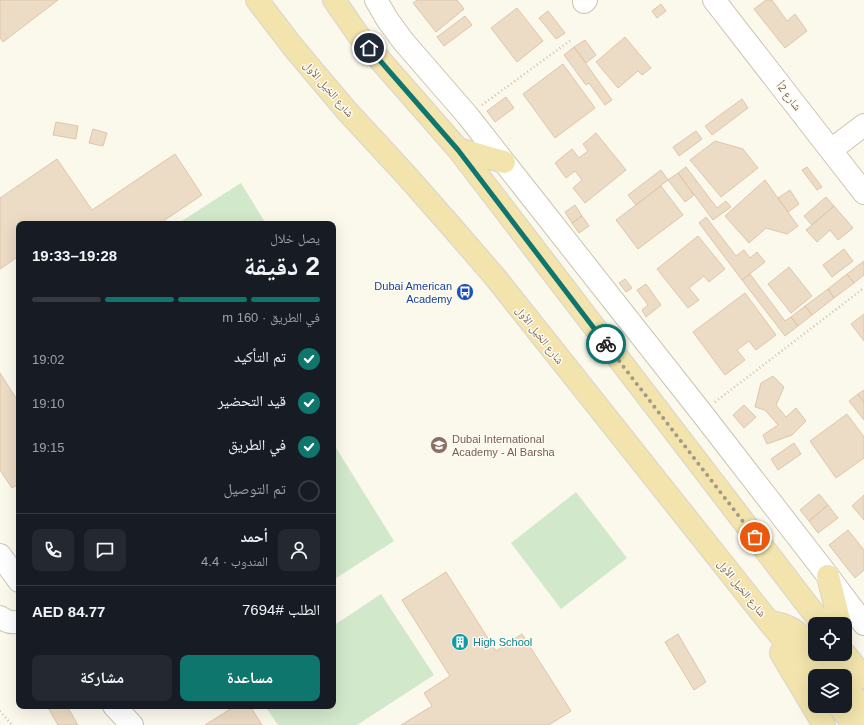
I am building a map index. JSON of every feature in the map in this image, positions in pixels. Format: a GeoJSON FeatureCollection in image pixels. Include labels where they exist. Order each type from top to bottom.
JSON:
{"type":"FeatureCollection","features":[{"type":"Feature","properties":{"kind":"main road","name":"شارع الخيل الأول"},"geometry":{"type":"LineString","coordinates":[[257,0],[293,47],[341,105],[425,197],[494,278],[808,669]]}},
{"type":"Feature","properties":{"kind":"main road"},"geometry":{"type":"LineString","coordinates":[[319,0],[359,36]]}},
{"type":"Feature","properties":{"kind":"main road"},"geometry":{"type":"LineString","coordinates":[[334,0],[359,36],[458,150],[817,617]]}},
{"type":"Feature","properties":{"kind":"main road"},"geometry":{"type":"LineString","coordinates":[[458,150],[504,162]]}},
{"type":"Feature","properties":{"kind":"main road"},"geometry":{"type":"LineString","coordinates":[[828,576],[838,617]]}},
{"type":"Feature","properties":{"kind":"main road"},"geometry":{"type":"LineString","coordinates":[[769,622],[792,629],[808,643]]}},
{"type":"Feature","properties":{"kind":"main road"},"geometry":{"type":"LineString","coordinates":[[769,622],[780,651],[824,725]]}},
{"type":"Feature","properties":{"kind":"main road"},"geometry":{"type":"LineString","coordinates":[[852,694],[864,709]]}},
{"type":"Feature","properties":{"kind":"main road"},"geometry":{"type":"LineString","coordinates":[[845,713],[854,725]]}},
{"type":"Feature","properties":{"kind":"street"},"geometry":{"type":"LineString","coordinates":[[376,0],[387,19],[404,41],[468,116],[701,412],[864,624]]}},
{"type":"Feature","properties":{"kind":"street","name":"شارع 2أ"},"geometry":{"type":"LineString","coordinates":[[714,0],[864,193]]}},
{"type":"Feature","properties":{"kind":"street"},"geometry":{"type":"LineString","coordinates":[[831,150],[864,125]]}},
{"type":"Feature","properties":{"kind":"street"},"geometry":{"type":"LineString","coordinates":[[0,555],[16,577]]}},
{"type":"Feature","properties":{"kind":"street"},"geometry":{"type":"LineString","coordinates":[[0,617],[7,622],[16,623]]}},
{"type":"Feature","properties":{"kind":"street"},"geometry":{"type":"LineString","coordinates":[[116,709],[129,724]]}},
{"type":"Feature","properties":{"kind":"path"},"geometry":{"type":"LineString","coordinates":[[468,116],[571,40]]}},
{"type":"Feature","properties":{"kind":"path"},"geometry":{"type":"LineString","coordinates":[[701,412],[864,288]]}},
{"type":"Feature","properties":{"kind":"path"},"geometry":{"type":"LineString","coordinates":[[0,712],[12,725]]}},
{"type":"Feature","properties":{"kind":"green space"},"geometry":{"type":"Polygon","coordinates":[[[241,183],[264,221],[182,221],[241,183]]]}},
{"type":"Feature","properties":{"kind":"green space"},"geometry":{"type":"Polygon","coordinates":[[[336,448],[394,541],[336,578],[336,448]]]}},
{"type":"Feature","properties":{"kind":"green space"},"geometry":{"type":"Polygon","coordinates":[[[576,492],[627,558],[561,609],[511,543],[576,492]]]}},
{"type":"Feature","properties":{"kind":"green space"},"geometry":{"type":"Polygon","coordinates":[[[381,594],[434,675],[357,725],[278,725],[267,709],[336,709],[336,624],[381,594]]]}},
{"type":"Feature","properties":{"kind":"building"},"geometry":{"type":"Polygon","coordinates":[[[0,0],[58,0],[3,42],[0,38],[0,0]]]}},
{"type":"Feature","properties":{"kind":"building"},"geometry":{"type":"Polygon","coordinates":[[[417,0],[457,0],[464,9],[436,32],[413,3],[417,0]]]}},
{"type":"Feature","properties":{"kind":"building"},"geometry":{"type":"Polygon","coordinates":[[[766,0],[772,0],[787,21],[795,14],[807,31],[785,48],[754,9],[766,0]]]}},
{"type":"Feature","properties":{"kind":"building"},"geometry":{"type":"Polygon","coordinates":[[[661,4],[666,11],[657,18],[652,11],[661,4]]]}},
{"type":"Feature","properties":{"kind":"building"},"geometry":{"type":"Polygon","coordinates":[[[517,8],[543,41],[517,62],[491,28],[517,8]]]}},
{"type":"Feature","properties":{"kind":"building"},"geometry":{"type":"Polygon","coordinates":[[[548,11],[565,33],[556,39],[539,18],[548,11]]]}},
{"type":"Feature","properties":{"kind":"building"},"geometry":{"type":"Polygon","coordinates":[[[465,16],[472,25],[444,46],[437,37],[465,16]]]}},
{"type":"Feature","properties":{"kind":"building"},"geometry":{"type":"Polygon","coordinates":[[[625,37],[651,68],[642,75],[638,71],[618,88],[596,62],[625,37]]]}},
{"type":"Feature","properties":{"kind":"building"},"geometry":{"type":"Polygon","coordinates":[[[585,40],[596,55],[586,63],[574,47],[585,40]]]}},
{"type":"Feature","properties":{"kind":"building"},"geometry":{"type":"Polygon","coordinates":[[[574,47],[612,100],[605,105],[589,83],[586,85],[564,55],[574,47]]]}},
{"type":"Feature","properties":{"kind":"building"},"geometry":{"type":"Polygon","coordinates":[[[563,64],[595,108],[555,138],[523,94],[563,64]]]}},
{"type":"Feature","properties":{"kind":"building"},"geometry":{"type":"Polygon","coordinates":[[[506,97],[514,108],[495,122],[487,111],[506,97]]]}},
{"type":"Feature","properties":{"kind":"building"},"geometry":{"type":"Polygon","coordinates":[[[742,99],[748,108],[712,135],[705,126],[742,99]]]}},
{"type":"Feature","properties":{"kind":"building"},"geometry":{"type":"Polygon","coordinates":[[[56,122],[78,126],[76,139],[53,135],[56,122]]]}},
{"type":"Feature","properties":{"kind":"building"},"geometry":{"type":"Polygon","coordinates":[[[93,129],[107,133],[103,146],[89,143],[93,129]]]}},
{"type":"Feature","properties":{"kind":"building"},"geometry":{"type":"Polygon","coordinates":[[[696,131],[702,139],[679,156],[673,147],[696,131]]]}},
{"type":"Feature","properties":{"kind":"building"},"geometry":{"type":"Polygon","coordinates":[[[596,133],[626,170],[585,203],[573,188],[582,180],[575,171],[566,178],[555,163],[572,149],[579,158],[588,151],[583,144],[596,133]]]}},
{"type":"Feature","properties":{"kind":"building"},"geometry":{"type":"Polygon","coordinates":[[[715,141],[743,149],[758,168],[721,197],[690,160],[715,141]]]}},
{"type":"Feature","properties":{"kind":"building"},"geometry":{"type":"Polygon","coordinates":[[[175,154],[202,195],[163,221],[16,221],[16,258],[0,269],[0,198],[57,159],[92,210],[175,154]]]}},
{"type":"Feature","properties":{"kind":"building"},"geometry":{"type":"Polygon","coordinates":[[[686,167],[717,208],[726,201],[731,207],[713,220],[678,173],[686,167]]]}},
{"type":"Feature","properties":{"kind":"building"},"geometry":{"type":"Polygon","coordinates":[[[807,167],[822,187],[817,190],[802,170],[807,167]]]}},
{"type":"Feature","properties":{"kind":"building"},"geometry":{"type":"Polygon","coordinates":[[[661,170],[668,180],[636,205],[628,195],[661,170]]]}},
{"type":"Feature","properties":{"kind":"building"},"geometry":{"type":"Polygon","coordinates":[[[678,173],[694,195],[685,202],[668,180],[678,173]]]}},
{"type":"Feature","properties":{"kind":"building"},"geometry":{"type":"Polygon","coordinates":[[[765,180],[798,226],[787,234],[766,228],[749,243],[725,216],[765,180]]]}},
{"type":"Feature","properties":{"kind":"building"},"geometry":{"type":"Polygon","coordinates":[[[661,186],[683,215],[638,249],[616,220],[661,186]]]}},
{"type":"Feature","properties":{"kind":"building"},"geometry":{"type":"Polygon","coordinates":[[[790,190],[799,204],[788,212],[778,198],[790,190]]]}},
{"type":"Feature","properties":{"kind":"building"},"geometry":{"type":"Polygon","coordinates":[[[826,197],[834,206],[812,225],[804,216],[826,197]]]}},
{"type":"Feature","properties":{"kind":"building"},"geometry":{"type":"Polygon","coordinates":[[[575,205],[582,216],[572,223],[565,212],[575,205]]]}},
{"type":"Feature","properties":{"kind":"building"},"geometry":{"type":"Polygon","coordinates":[[[834,206],[853,228],[838,240],[830,230],[817,242],[806,230],[834,206]]]}},
{"type":"Feature","properties":{"kind":"building"},"geometry":{"type":"Polygon","coordinates":[[[582,216],[589,226],[579,233],[572,223],[582,216]]]}},
{"type":"Feature","properties":{"kind":"building"},"geometry":{"type":"Polygon","coordinates":[[[706,217],[736,256],[744,250],[750,258],[757,252],[765,262],[742,280],[699,223],[706,217]]]}},
{"type":"Feature","properties":{"kind":"building"},"geometry":{"type":"Polygon","coordinates":[[[698,236],[725,269],[709,282],[704,276],[689,288],[699,300],[688,308],[657,269],[698,236]]]}},
{"type":"Feature","properties":{"kind":"building"},"geometry":{"type":"Polygon","coordinates":[[[844,249],[853,261],[832,277],[823,265],[844,249]]]}},
{"type":"Feature","properties":{"kind":"building"},"geometry":{"type":"Polygon","coordinates":[[[864,261],[864,275],[854,283],[847,274],[864,261]]]}},
{"type":"Feature","properties":{"kind":"building"},"geometry":{"type":"Polygon","coordinates":[[[789,267],[812,296],[791,313],[768,284],[789,267]]]}},
{"type":"Feature","properties":{"kind":"building"},"geometry":{"type":"Polygon","coordinates":[[[750,274],[785,321],[791,317],[798,326],[785,336],[742,280],[750,274]]]}},
{"type":"Feature","properties":{"kind":"building"},"geometry":{"type":"Polygon","coordinates":[[[847,274],[854,283],[834,298],[828,289],[847,274]]]}},
{"type":"Feature","properties":{"kind":"building"},"geometry":{"type":"Polygon","coordinates":[[[625,279],[632,288],[626,292],[619,283],[625,279]]]}},
{"type":"Feature","properties":{"kind":"building"},"geometry":{"type":"Polygon","coordinates":[[[646,284],[661,305],[646,317],[642,310],[648,305],[637,290],[646,284]]]}},
{"type":"Feature","properties":{"kind":"building"},"geometry":{"type":"Polygon","coordinates":[[[828,289],[834,298],[812,315],[805,306],[828,289]]]}},
{"type":"Feature","properties":{"kind":"building"},"geometry":{"type":"Polygon","coordinates":[[[745,293],[776,335],[756,350],[749,341],[737,350],[745,360],[725,375],[693,332],[745,293]]]}},
{"type":"Feature","properties":{"kind":"building"},"geometry":{"type":"Polygon","coordinates":[[[805,306],[812,315],[798,326],[791,317],[805,306]]]}},
{"type":"Feature","properties":{"kind":"building"},"geometry":{"type":"Polygon","coordinates":[[[864,314],[864,341],[851,324],[864,314]]]}},
{"type":"Feature","properties":{"kind":"building"},"geometry":{"type":"Polygon","coordinates":[[[0,373],[16,398],[16,486],[12,488],[0,470],[0,373]]]}},
{"type":"Feature","properties":{"kind":"building"},"geometry":{"type":"Polygon","coordinates":[[[773,376],[784,387],[776,405],[786,417],[796,408],[806,421],[792,435],[767,444],[763,435],[778,425],[765,410],[755,407],[761,383],[773,376]]]}},
{"type":"Feature","properties":{"kind":"building"},"geometry":{"type":"Polygon","coordinates":[[[864,390],[864,402],[858,394],[864,390]]]}},
{"type":"Feature","properties":{"kind":"building"},"geometry":{"type":"Polygon","coordinates":[[[858,394],[864,402],[864,420],[849,401],[858,394]]]}},
{"type":"Feature","properties":{"kind":"building"},"geometry":{"type":"Polygon","coordinates":[[[744,405],[756,417],[744,428],[733,415],[744,405]]]}},
{"type":"Feature","properties":{"kind":"building"},"geometry":{"type":"Polygon","coordinates":[[[847,414],[864,437],[864,458],[836,478],[810,441],[847,414]]]}},
{"type":"Feature","properties":{"kind":"building"},"geometry":{"type":"Polygon","coordinates":[[[794,443],[801,454],[778,470],[771,459],[794,443]]]}},
{"type":"Feature","properties":{"kind":"building"},"geometry":{"type":"Polygon","coordinates":[[[819,494],[828,505],[809,521],[800,510],[819,494]]]}},
{"type":"Feature","properties":{"kind":"building"},"geometry":{"type":"Polygon","coordinates":[[[864,495],[864,520],[852,506],[864,495]]]}},
{"type":"Feature","properties":{"kind":"building"},"geometry":{"type":"Polygon","coordinates":[[[828,505],[838,518],[818,533],[809,521],[828,505]]]}},
{"type":"Feature","properties":{"kind":"building"},"geometry":{"type":"Polygon","coordinates":[[[848,530],[864,550],[864,570],[855,578],[829,545],[848,530]]]}},
{"type":"Feature","properties":{"kind":"building","name":"High School"},"geometry":{"type":"Polygon","coordinates":[[[446,572],[496,651],[522,634],[571,711],[549,725],[401,725],[432,706],[424,693],[450,676],[402,600],[446,572]]]}},
{"type":"Feature","properties":{"kind":"building"},"geometry":{"type":"Polygon","coordinates":[[[678,634],[706,682],[694,690],[665,642],[678,634]]]}},
{"type":"Feature","properties":{"kind":"building"},"geometry":{"type":"Polygon","coordinates":[[[49,709],[69,709],[78,725],[58,725],[49,709]]]}},
{"type":"Feature","properties":{"kind":"building"},"geometry":{"type":"Polygon","coordinates":[[[230,709],[252,709],[262,725],[205,725],[230,709]]]}},
{"type":"Feature","properties":{"kind":"way so far"},"geometry":{"type":"LineString","coordinates":[[606,344],[755,537]]}},
{"type":"Feature","properties":{"kind":"place","name":"Dubai American Academy"},"geometry":{"type":"Point","coordinates":[465,292]}},
{"type":"Feature","properties":{"kind":"place","name":"Dubai International Academy - Al Barsha"},"geometry":{"type":"Point","coordinates":[439,445]}},
{"type":"Feature","properties":{"kind":"place","name":"High School"},"geometry":{"type":"Point","coordinates":[460,642]}},
{"type":"Feature","properties":{"kind":"route"},"geometry":{"type":"LineString","coordinates":[[369,48],[458,150],[606,344]]}}]}
